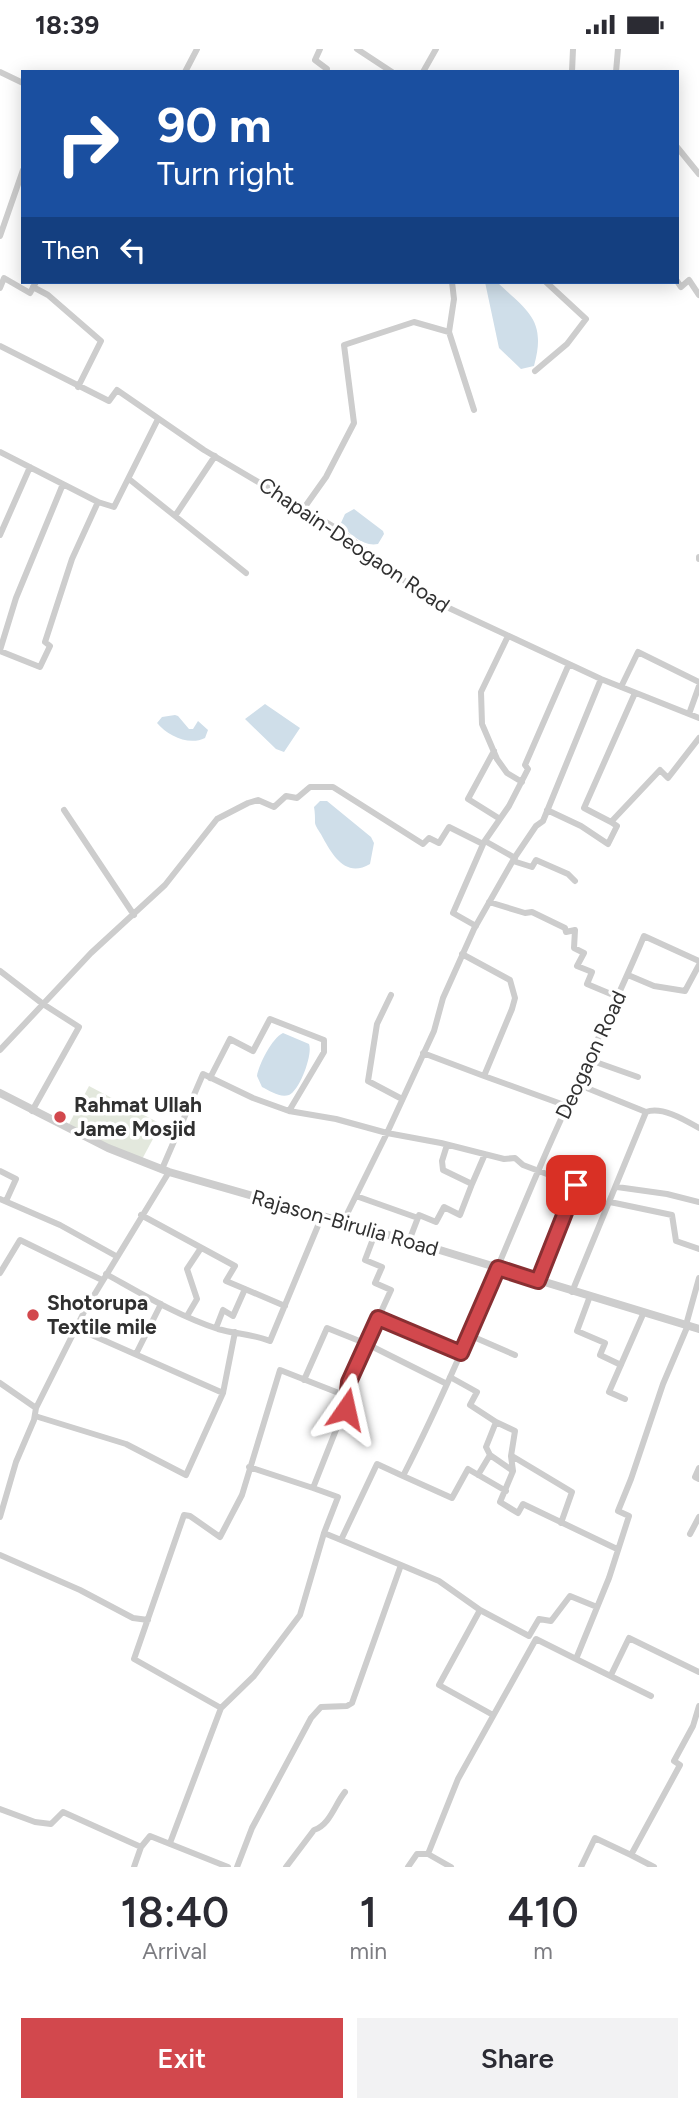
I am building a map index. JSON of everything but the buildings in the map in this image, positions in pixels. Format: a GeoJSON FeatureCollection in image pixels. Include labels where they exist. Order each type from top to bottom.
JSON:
{"type":"FeatureCollection","features":[{"type":"Feature","properties":{"kind":"street"},"geometry":{"type":"LineString","coordinates":[[186,70],[197,49]]}},
{"type":"Feature","properties":{"kind":"street"},"geometry":{"type":"LineString","coordinates":[[320,49],[316,60],[327,70]]}},
{"type":"Feature","properties":{"kind":"street"},"geometry":{"type":"LineString","coordinates":[[357,49],[389,70]]}},
{"type":"Feature","properties":{"kind":"street"},"geometry":{"type":"LineString","coordinates":[[424,70],[436,49]]}},
{"type":"Feature","properties":{"kind":"street"},"geometry":{"type":"LineString","coordinates":[[572,70],[573,49]]}},
{"type":"Feature","properties":{"kind":"street"},"geometry":{"type":"LineString","coordinates":[[616,70],[618,49]]}},
{"type":"Feature","properties":{"kind":"street"},"geometry":{"type":"LineString","coordinates":[[0,72],[21,82]]}},
{"type":"Feature","properties":{"kind":"street"},"geometry":{"type":"LineString","coordinates":[[679,149],[699,174]]}},
{"type":"Feature","properties":{"kind":"street"},"geometry":{"type":"LineString","coordinates":[[0,236],[21,176]]}},
{"type":"Feature","properties":{"kind":"street"},"geometry":{"type":"LineString","coordinates":[[0,288],[2,277],[30,293],[35,284],[101,341],[78,387],[0,347]]}},
{"type":"Feature","properties":{"kind":"street"},"geometry":{"type":"LineString","coordinates":[[679,284],[681,287],[689,280],[699,295]]}},
{"type":"Feature","properties":{"kind":"street"},"geometry":{"type":"LineString","coordinates":[[452,284],[454,299],[449,332],[474,410]]}},
{"type":"Feature","properties":{"kind":"street"},"geometry":{"type":"LineString","coordinates":[[536,370],[567,344],[586,320],[548,284]]}},
{"type":"Feature","properties":{"kind":"street"},"geometry":{"type":"LineString","coordinates":[[304,508],[326,477],[354,423],[344,345],[414,322],[449,332]]}},
{"type":"Feature","properties":{"kind":"street","name":"Chapain-Deogaon Road"},"geometry":{"type":"LineString","coordinates":[[78,387],[108,401],[117,390],[204,450],[341,531],[436,602],[600,679],[699,718]]}},
{"type":"Feature","properties":{"kind":"street"},"geometry":{"type":"LineString","coordinates":[[0,452],[98,502],[114,507],[158,419]]}},
{"type":"Feature","properties":{"kind":"street"},"geometry":{"type":"LineString","coordinates":[[175,516],[215,456]]}},
{"type":"Feature","properties":{"kind":"street"},"geometry":{"type":"LineString","coordinates":[[0,535],[30,467]]}},
{"type":"Feature","properties":{"kind":"street"},"geometry":{"type":"LineString","coordinates":[[129,479],[246,573]]}},
{"type":"Feature","properties":{"kind":"street"},"geometry":{"type":"LineString","coordinates":[[62,484],[16,598],[0,650],[40,667],[50,646],[45,642],[72,559],[98,502]]}},
{"type":"Feature","properties":{"kind":"street"},"geometry":{"type":"LineString","coordinates":[[508,636],[481,692],[482,724],[507,773],[522,782]]}},
{"type":"Feature","properties":{"kind":"street"},"geometry":{"type":"LineString","coordinates":[[621,687],[638,652],[699,684],[689,714]]}},
{"type":"Feature","properties":{"kind":"street"},"geometry":{"type":"LineString","coordinates":[[476,926],[453,913],[484,843],[522,782],[528,769],[525,765],[569,664]]}},
{"type":"Feature","properties":{"kind":"street"},"geometry":{"type":"LineString","coordinates":[[342,1221],[387,1133],[434,1031],[443,998],[476,926],[496,887],[503,883],[514,859],[536,826],[543,821],[600,679]]}},
{"type":"Feature","properties":{"kind":"street"},"geometry":{"type":"LineString","coordinates":[[547,810],[581,826],[608,844],[617,826],[584,807],[635,693]]}},
{"type":"Feature","properties":{"kind":"street"},"geometry":{"type":"LineString","coordinates":[[611,822],[660,771],[668,778],[699,738]]}},
{"type":"Feature","properties":{"kind":"street"},"geometry":{"type":"LineString","coordinates":[[494,751],[468,799],[500,819]]}},
{"type":"Feature","properties":{"kind":"street"},"geometry":{"type":"LineString","coordinates":[[0,1050],[91,953],[177,872],[217,819],[258,800],[274,807],[286,796],[297,798],[310,787],[333,787],[423,844],[429,838],[439,843],[449,827],[531,867],[537,860],[568,874],[575,881]]}},
{"type":"Feature","properties":{"kind":"street"},"geometry":{"type":"LineString","coordinates":[[64,810],[134,915]]}},
{"type":"Feature","properties":{"kind":"street"},"geometry":{"type":"LineString","coordinates":[[489,902],[525,913],[532,912],[565,928],[566,932],[575,930],[574,949],[584,953],[577,965],[593,971],[587,983],[618,997]]}},
{"type":"Feature","properties":{"kind":"street","name":"Deogaon Road"},"geometry":{"type":"LineString","coordinates":[[403,1476],[449,1380],[577,1083],[644,936],[699,963]]}},
{"type":"Feature","properties":{"kind":"street"},"geometry":{"type":"LineString","coordinates":[[462,954],[510,980],[515,998],[484,1076]]}},
{"type":"Feature","properties":{"kind":"street"},"geometry":{"type":"LineString","coordinates":[[628,975],[654,986],[685,992],[699,963]]}},
{"type":"Feature","properties":{"kind":"street"},"geometry":{"type":"LineString","coordinates":[[0,971],[79,1027],[33,1111]]}},
{"type":"Feature","properties":{"kind":"street"},"geometry":{"type":"LineString","coordinates":[[391,995],[377,1024],[368,1081],[402,1099]]}},
{"type":"Feature","properties":{"kind":"street"},"geometry":{"type":"LineString","coordinates":[[210,1078],[230,1039],[253,1051],[270,1019],[324,1040],[324,1052],[289,1111]]}},
{"type":"Feature","properties":{"kind":"street"},"geometry":{"type":"LineString","coordinates":[[424,1053],[567,1106]]}},
{"type":"Feature","properties":{"kind":"street"},"geometry":{"type":"LineString","coordinates":[[590,1059],[638,1077]]}},
{"type":"Feature","properties":{"kind":"street"},"geometry":{"type":"LineString","coordinates":[[0,1517],[16,1462],[36,1412],[76,1328],[165,1171],[203,1074],[253,1098],[289,1111],[335,1119],[504,1159],[515,1158],[523,1165],[576,1185],[538,1281]]}},
{"type":"Feature","properties":{"kind":"street"},"geometry":{"type":"LineString","coordinates":[[577,1083],[646,1112]]}},
{"type":"Feature","properties":{"kind":"street","name":"Rajason-Birulia Road"},"geometry":{"type":"LineString","coordinates":[[0,1093],[108,1148],[165,1171],[376,1231],[699,1329]]}},
{"type":"Feature","properties":{"kind":"street"},"geometry":{"type":"LineString","coordinates":[[572,1291],[646,1112],[653,1109],[679,1117],[699,1128]]}},
{"type":"Feature","properties":{"kind":"street"},"geometry":{"type":"LineString","coordinates":[[447,1145],[442,1161],[443,1170],[471,1184]]}},
{"type":"Feature","properties":{"kind":"street"},"geometry":{"type":"LineString","coordinates":[[356,1196],[436,1222],[444,1207],[460,1215],[485,1154]]}},
{"type":"Feature","properties":{"kind":"street"},"geometry":{"type":"LineString","coordinates":[[0,1171],[16,1179],[3,1200],[60,1225],[116,1256]]}},
{"type":"Feature","properties":{"kind":"street"},"geometry":{"type":"LineString","coordinates":[[617,1187],[667,1194],[699,1202]]}},
{"type":"Feature","properties":{"kind":"street"},"geometry":{"type":"LineString","coordinates":[[610,1202],[672,1215],[676,1241],[699,1249]]}},
{"type":"Feature","properties":{"kind":"street"},"geometry":{"type":"LineString","coordinates":[[141,1216],[234,1266],[226,1281],[285,1306]]}},
{"type":"Feature","properties":{"kind":"street"},"geometry":{"type":"LineString","coordinates":[[0,1273],[20,1240],[216,1328],[253,1334],[270,1341],[322,1216]]}},
{"type":"Feature","properties":{"kind":"street"},"geometry":{"type":"LineString","coordinates":[[409,1241],[418,1218]]}},
{"type":"Feature","properties":{"kind":"street"},"geometry":{"type":"LineString","coordinates":[[313,1488],[349,1397],[349,1382],[391,1290],[375,1283],[382,1267],[365,1260],[376,1231]]}},
{"type":"Feature","properties":{"kind":"street"},"geometry":{"type":"LineString","coordinates":[[187,1316],[197,1299],[187,1269],[201,1248]]}},
{"type":"Feature","properties":{"kind":"street"},"geometry":{"type":"LineString","coordinates":[[576,1660],[629,1516],[618,1511],[687,1325],[699,1278]]}},
{"type":"Feature","properties":{"kind":"street"},"geometry":{"type":"LineString","coordinates":[[216,1328],[223,1310],[233,1316],[245,1289]]}},
{"type":"Feature","properties":{"kind":"street"},"geometry":{"type":"LineString","coordinates":[[590,1296],[577,1331],[605,1343],[600,1355],[621,1365]]}},
{"type":"Feature","properties":{"kind":"street"},"geometry":{"type":"LineString","coordinates":[[136,1354],[162,1304]]}},
{"type":"Feature","properties":{"kind":"street"},"geometry":{"type":"LineString","coordinates":[[625,1399],[609,1392],[644,1313]]}},
{"type":"Feature","properties":{"kind":"street"},"geometry":{"type":"LineString","coordinates":[[378,1318],[461,1353]]}},
{"type":"Feature","properties":{"kind":"street"},"geometry":{"type":"LineString","coordinates":[[76,1328],[223,1393]]}},
{"type":"Feature","properties":{"kind":"street"},"geometry":{"type":"LineString","coordinates":[[304,1380],[327,1328],[477,1392],[470,1405],[516,1431],[511,1456],[513,1471],[500,1502],[518,1513],[523,1504],[617,1549]]}},
{"type":"Feature","properties":{"kind":"street"},"geometry":{"type":"LineString","coordinates":[[0,1383],[36,1412],[126,1444],[186,1475],[223,1393],[235,1332]]}},
{"type":"Feature","properties":{"kind":"street"},"geometry":{"type":"LineString","coordinates":[[469,1335],[515,1355]]}},
{"type":"Feature","properties":{"kind":"street"},"geometry":{"type":"LineString","coordinates":[[221,1708],[134,1659],[184,1515],[190,1516],[215,1535],[222,1536],[243,1495],[249,1467],[280,1370],[349,1397]]}},
{"type":"Feature","properties":{"kind":"street"},"geometry":{"type":"LineString","coordinates":[[496,1422],[486,1447],[490,1455],[513,1471]]}},
{"type":"Feature","properties":{"kind":"street"},"geometry":{"type":"LineString","coordinates":[[478,1475],[490,1455]]}},
{"type":"Feature","properties":{"kind":"street"},"geometry":{"type":"LineString","coordinates":[[511,1456],[572,1492],[561,1523]]}},
{"type":"Feature","properties":{"kind":"street"},"geometry":{"type":"LineString","coordinates":[[341,1540],[377,1464],[452,1498],[468,1469],[506,1491]]}},
{"type":"Feature","properties":{"kind":"street"},"geometry":{"type":"LineString","coordinates":[[170,1843],[221,1708],[254,1676],[300,1615],[324,1533],[338,1497],[249,1467]]}},
{"type":"Feature","properties":{"kind":"street"},"geometry":{"type":"LineString","coordinates":[[699,1468],[695,1477],[699,1479]]}},
{"type":"Feature","properties":{"kind":"street"},"geometry":{"type":"LineString","coordinates":[[690,1534],[699,1517]]}},
{"type":"Feature","properties":{"kind":"street"},"geometry":{"type":"LineString","coordinates":[[324,1533],[439,1581],[480,1610],[651,1696]]}},
{"type":"Feature","properties":{"kind":"street"},"geometry":{"type":"LineString","coordinates":[[0,1555],[69,1585],[132,1618],[148,1620]]}},
{"type":"Feature","properties":{"kind":"street"},"geometry":{"type":"LineString","coordinates":[[237,1867],[252,1828],[311,1718],[321,1707],[347,1706],[352,1703],[401,1565]]}},
{"type":"Feature","properties":{"kind":"street"},"geometry":{"type":"LineString","coordinates":[[428,1854],[458,1779],[533,1637],[539,1619],[551,1621],[570,1596],[597,1607]]}},
{"type":"Feature","properties":{"kind":"street"},"geometry":{"type":"LineString","coordinates":[[480,1610],[439,1685],[493,1715]]}},
{"type":"Feature","properties":{"kind":"street"},"geometry":{"type":"LineString","coordinates":[[611,1675],[629,1638],[699,1672]]}},
{"type":"Feature","properties":{"kind":"street"},"geometry":{"type":"LineString","coordinates":[[631,1855],[680,1765],[674,1761],[693,1726],[699,1706]]}},
{"type":"Feature","properties":{"kind":"street"},"geometry":{"type":"LineString","coordinates":[[286,1867],[314,1830],[320,1828],[330,1816],[345,1792]]}},
{"type":"Feature","properties":{"kind":"street"},"geometry":{"type":"LineString","coordinates":[[0,1809],[35,1822],[51,1824],[62,1812],[141,1847]]}},
{"type":"Feature","properties":{"kind":"street"},"geometry":{"type":"LineString","coordinates":[[134,1867],[141,1847],[150,1836],[229,1867]]}},
{"type":"Feature","properties":{"kind":"street"},"geometry":{"type":"LineString","coordinates":[[581,1867],[595,1838],[654,1867]]}},
{"type":"Feature","properties":{"kind":"street"},"geometry":{"type":"LineString","coordinates":[[408,1867],[416,1854],[428,1854],[451,1867]]}},
{"type":"Feature","properties":{"kind":"shaded area"},"geometry":{"type":"Polygon","coordinates":[[[485,284],[499,284],[525,309],[536,326],[538,337],[534,366],[521,369],[499,348],[485,284]]]}},
{"type":"Feature","properties":{"kind":"shaded area"},"geometry":{"type":"Polygon","coordinates":[[[354,509],[383,531],[378,544],[362,542],[340,525],[345,514],[354,509]]]}},
{"type":"Feature","properties":{"kind":"shaded area"},"geometry":{"type":"Polygon","coordinates":[[[265,704],[300,728],[284,752],[276,749],[245,719],[265,704]]]}},
{"type":"Feature","properties":{"kind":"shaded area"},"geometry":{"type":"Polygon","coordinates":[[[175,715],[189,729],[193,729],[198,721],[208,730],[205,738],[192,741],[179,738],[157,723],[162,717],[175,715]]]}},
{"type":"Feature","properties":{"kind":"shaded area"},"geometry":{"type":"Polygon","coordinates":[[[320,801],[327,801],[371,837],[374,843],[370,864],[362,868],[347,867],[336,858],[316,827],[314,807],[320,801]]]}},
{"type":"Feature","properties":{"kind":"shaded area"},"geometry":{"type":"Polygon","coordinates":[[[283,1033],[309,1044],[310,1049],[301,1079],[293,1092],[286,1096],[262,1087],[257,1076],[267,1052],[283,1033]]]}},
{"type":"Feature","properties":{"kind":"shaded area"},"geometry":{"type":"Polygon","coordinates":[[[89,1086],[161,1124],[140,1163],[68,1126],[89,1086]]]}},
{"type":"Feature","properties":{"kind":"place","name":"Rahmat Ullah Jame Mosjid"},"geometry":{"type":"Point","coordinates":[60,1117]}},
{"type":"Feature","properties":{"kind":"place","name":"Shotorupa Textile mile"},"geometry":{"type":"Point","coordinates":[33,1315]}},
{"type":"Feature","properties":{"kind":"route"},"geometry":{"type":"LineString","coordinates":[[346,1409],[349,1382],[378,1318],[461,1353],[498,1268],[538,1281],[576,1185]]}}]}
